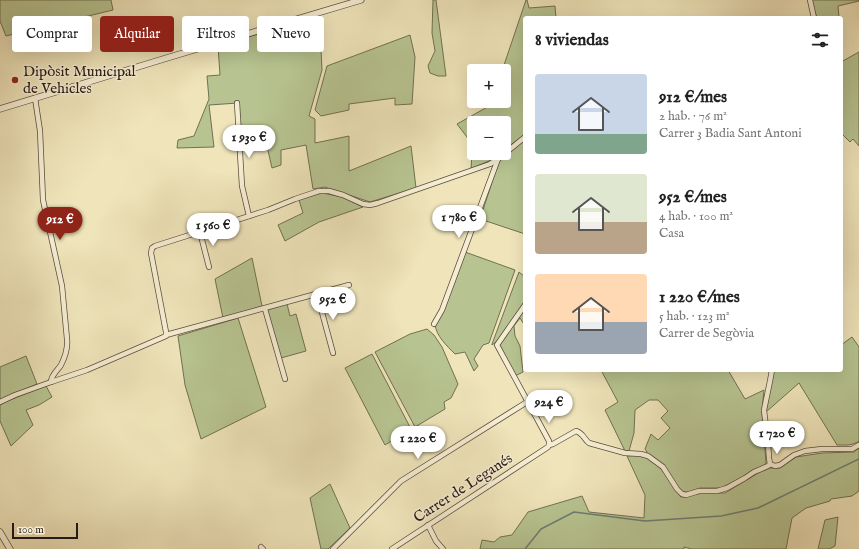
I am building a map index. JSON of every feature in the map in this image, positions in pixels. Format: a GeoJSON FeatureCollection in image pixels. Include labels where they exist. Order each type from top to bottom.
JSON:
{"type":"FeatureCollection","features":[{"type":"Feature","properties":{"kind":"street"},"geometry":{"type":"LineString","coordinates":[[0,109],[361,0]]}},
{"type":"Feature","properties":{"kind":"street"},"geometry":{"type":"LineString","coordinates":[[810,0],[814,16]]}},
{"type":"Feature","properties":{"kind":"street"},"geometry":{"type":"LineString","coordinates":[[35,98],[40,131],[43,200],[62,286],[68,345],[65,357],[51,378],[51,382]]}},
{"type":"Feature","properties":{"kind":"street"},"geometry":{"type":"LineString","coordinates":[[237,103],[242,186],[249,216]]}},
{"type":"Feature","properties":{"kind":"street"},"geometry":{"type":"LineString","coordinates":[[511,148],[523,139]]}},
{"type":"Feature","properties":{"kind":"street"},"geometry":{"type":"LineString","coordinates":[[166,336],[150,251],[155,246],[268,210],[319,191],[329,191],[343,195],[363,204],[370,205],[482,167],[496,160]]}},
{"type":"Feature","properties":{"kind":"street"},"geometry":{"type":"LineString","coordinates":[[434,324],[442,310],[498,160]]}},
{"type":"Feature","properties":{"kind":"street"},"geometry":{"type":"LineString","coordinates":[[200,232],[209,267]]}},
{"type":"Feature","properties":{"kind":"street"},"geometry":{"type":"LineString","coordinates":[[0,402],[15,395],[87,370],[166,336],[349,285]]}},
{"type":"Feature","properties":{"kind":"street"},"geometry":{"type":"LineString","coordinates":[[317,294],[333,353]]}},
{"type":"Feature","properties":{"kind":"street"},"geometry":{"type":"LineString","coordinates":[[523,308],[497,345],[549,441],[549,446]]}},
{"type":"Feature","properties":{"kind":"street"},"geometry":{"type":"LineString","coordinates":[[265,309],[285,379]]}},
{"type":"Feature","properties":{"kind":"street"},"geometry":{"type":"LineString","coordinates":[[772,372],[764,410],[770,464],[775,466],[780,465],[794,455],[805,451],[822,449],[852,449],[859,445]]}},
{"type":"Feature","properties":{"kind":"street"},"geometry":{"type":"LineString","coordinates":[[333,549],[401,481],[527,402]]}},
{"type":"Feature","properties":{"kind":"street","name":"Carrer de Leganés"},"geometry":{"type":"LineString","coordinates":[[392,549],[549,446],[576,431],[580,432],[590,443],[625,453],[648,456],[662,467],[682,494],[699,491],[717,491],[727,488],[770,464]]}},
{"type":"Feature","properties":{"kind":"street"},"geometry":{"type":"LineString","coordinates":[[428,525],[443,549]]}},
{"type":"Feature","properties":{"kind":"street"},"geometry":{"type":"LineString","coordinates":[[0,532],[1,539],[10,549]]}},
{"type":"Feature","properties":{"kind":"green space"},"geometry":{"type":"Polygon","coordinates":[[[0,0],[111,0],[113,10],[88,16],[12,16],[12,35],[6,36],[0,21],[0,0]]]}},
{"type":"Feature","properties":{"kind":"green space"},"geometry":{"type":"Polygon","coordinates":[[[433,0],[436,0],[446,76],[438,76],[430,73],[428,66],[435,51],[432,33],[433,0]]]}},
{"type":"Feature","properties":{"kind":"green space"},"geometry":{"type":"Polygon","coordinates":[[[526,0],[529,8],[555,6],[556,16],[523,16],[523,136],[511,145],[511,116],[471,116],[486,108],[511,108],[511,64],[504,64],[526,0]]]}},
{"type":"Feature","properties":{"kind":"green space"},"geometry":{"type":"Polygon","coordinates":[[[811,0],[859,1],[838,6],[839,16],[816,16],[811,0]]]}},
{"type":"Feature","properties":{"kind":"green space"},"geometry":{"type":"Polygon","coordinates":[[[257,34],[257,52],[321,52],[322,70],[309,116],[315,119],[315,143],[349,136],[349,171],[411,146],[416,188],[370,202],[325,187],[313,189],[306,145],[281,150],[281,165],[272,168],[267,146],[241,146],[238,103],[209,105],[214,147],[177,148],[178,140],[194,136],[209,99],[207,76],[220,75],[218,52],[249,52],[249,37],[257,34]]]}},
{"type":"Feature","properties":{"kind":"green space"},"geometry":{"type":"Polygon","coordinates":[[[410,35],[415,57],[412,104],[395,105],[395,98],[349,104],[349,110],[321,116],[315,110],[327,66],[410,35]]]}},
{"type":"Feature","properties":{"kind":"green space"},"geometry":{"type":"Polygon","coordinates":[[[859,52],[859,146],[853,139],[850,142],[843,135],[843,61],[859,52]]]}},
{"type":"Feature","properties":{"kind":"green space"},"geometry":{"type":"Polygon","coordinates":[[[467,118],[467,137],[457,124],[467,118]]]}},
{"type":"Feature","properties":{"kind":"green space"},"geometry":{"type":"Polygon","coordinates":[[[523,142],[523,233],[480,219],[499,161],[511,160],[511,151],[523,142]]]}},
{"type":"Feature","properties":{"kind":"green space"},"geometry":{"type":"Polygon","coordinates":[[[472,160],[491,160],[471,169],[472,160]]]}},
{"type":"Feature","properties":{"kind":"green space"},"geometry":{"type":"Polygon","coordinates":[[[322,193],[342,197],[363,207],[319,222],[285,241],[278,225],[303,213],[299,200],[322,193]]]}},
{"type":"Feature","properties":{"kind":"green space"},"geometry":{"type":"Polygon","coordinates":[[[465,252],[515,270],[489,343],[483,345],[474,359],[478,366],[474,371],[465,352],[455,354],[437,333],[435,324],[465,252]]]}},
{"type":"Feature","properties":{"kind":"green space"},"geometry":{"type":"Polygon","coordinates":[[[252,258],[262,306],[223,318],[215,279],[252,258]]]}},
{"type":"Feature","properties":{"kind":"green space"},"geometry":{"type":"Polygon","coordinates":[[[519,272],[523,275],[523,304],[497,341],[492,344],[519,272]]]}},
{"type":"Feature","properties":{"kind":"green space"},"geometry":{"type":"Polygon","coordinates":[[[287,304],[290,316],[296,314],[306,351],[281,358],[267,310],[287,304]]]}},
{"type":"Feature","properties":{"kind":"green space"},"geometry":{"type":"Polygon","coordinates":[[[523,310],[523,323],[520,318],[514,326],[515,336],[520,346],[523,372],[515,376],[499,345],[523,310]]]}},
{"type":"Feature","properties":{"kind":"green space"},"geometry":{"type":"Polygon","coordinates":[[[238,318],[266,407],[201,439],[185,385],[178,336],[238,318]]]}},
{"type":"Feature","properties":{"kind":"green space"},"geometry":{"type":"Polygon","coordinates":[[[427,329],[434,335],[442,347],[458,384],[451,398],[444,402],[445,409],[415,427],[375,352],[410,334],[427,329]]]}},
{"type":"Feature","properties":{"kind":"green space"},"geometry":{"type":"Polygon","coordinates":[[[852,337],[859,347],[859,441],[846,445],[837,445],[799,383],[766,412],[773,372],[843,372],[843,344],[852,337]]]}},
{"type":"Feature","properties":{"kind":"green space"},"geometry":{"type":"Polygon","coordinates":[[[372,354],[411,429],[385,445],[345,368],[372,354]]]}},
{"type":"Feature","properties":{"kind":"green space"},"geometry":{"type":"Polygon","coordinates":[[[26,356],[37,384],[0,400],[0,367],[26,356]]]}},
{"type":"Feature","properties":{"kind":"green space"},"geometry":{"type":"Polygon","coordinates":[[[602,372],[729,372],[745,399],[764,390],[762,411],[766,463],[764,466],[721,488],[700,488],[689,492],[683,492],[676,486],[667,471],[648,454],[645,449],[651,434],[658,440],[670,428],[661,418],[668,411],[658,400],[649,400],[635,410],[634,433],[629,451],[625,451],[605,410],[618,402],[602,372]]]}},
{"type":"Feature","properties":{"kind":"green space"},"geometry":{"type":"Polygon","coordinates":[[[46,386],[52,397],[39,405],[26,410],[33,425],[11,446],[0,421],[0,405],[46,386]]]}},
{"type":"Feature","properties":{"kind":"green space"},"geometry":{"type":"Polygon","coordinates":[[[859,448],[859,491],[852,496],[831,499],[830,501],[806,508],[792,518],[786,549],[692,549],[684,547],[684,549],[480,549],[482,540],[494,542],[500,537],[512,535],[528,512],[582,496],[589,512],[644,518],[645,495],[627,456],[640,456],[653,462],[664,472],[681,497],[703,493],[725,493],[760,472],[770,468],[780,468],[796,457],[822,453],[854,452],[859,448]]]}},
{"type":"Feature","properties":{"kind":"green space"},"geometry":{"type":"Polygon","coordinates":[[[330,484],[350,528],[328,549],[321,549],[310,498],[330,484]]]}},
{"type":"Feature","properties":{"kind":"green space"},"geometry":{"type":"Polygon","coordinates":[[[838,517],[835,546],[829,549],[818,549],[825,520],[838,517]]]}},
{"type":"Feature","properties":{"kind":"waterway"},"geometry":{"type":"LineString","coordinates":[[525,549],[541,529],[574,512],[645,521],[721,516],[758,508],[859,459]]}},
{"type":"Feature","properties":{"kind":"place","name":"Dipòsit Municipal de Vehicles"},"geometry":{"type":"Point","coordinates":[15,80]}}]}
